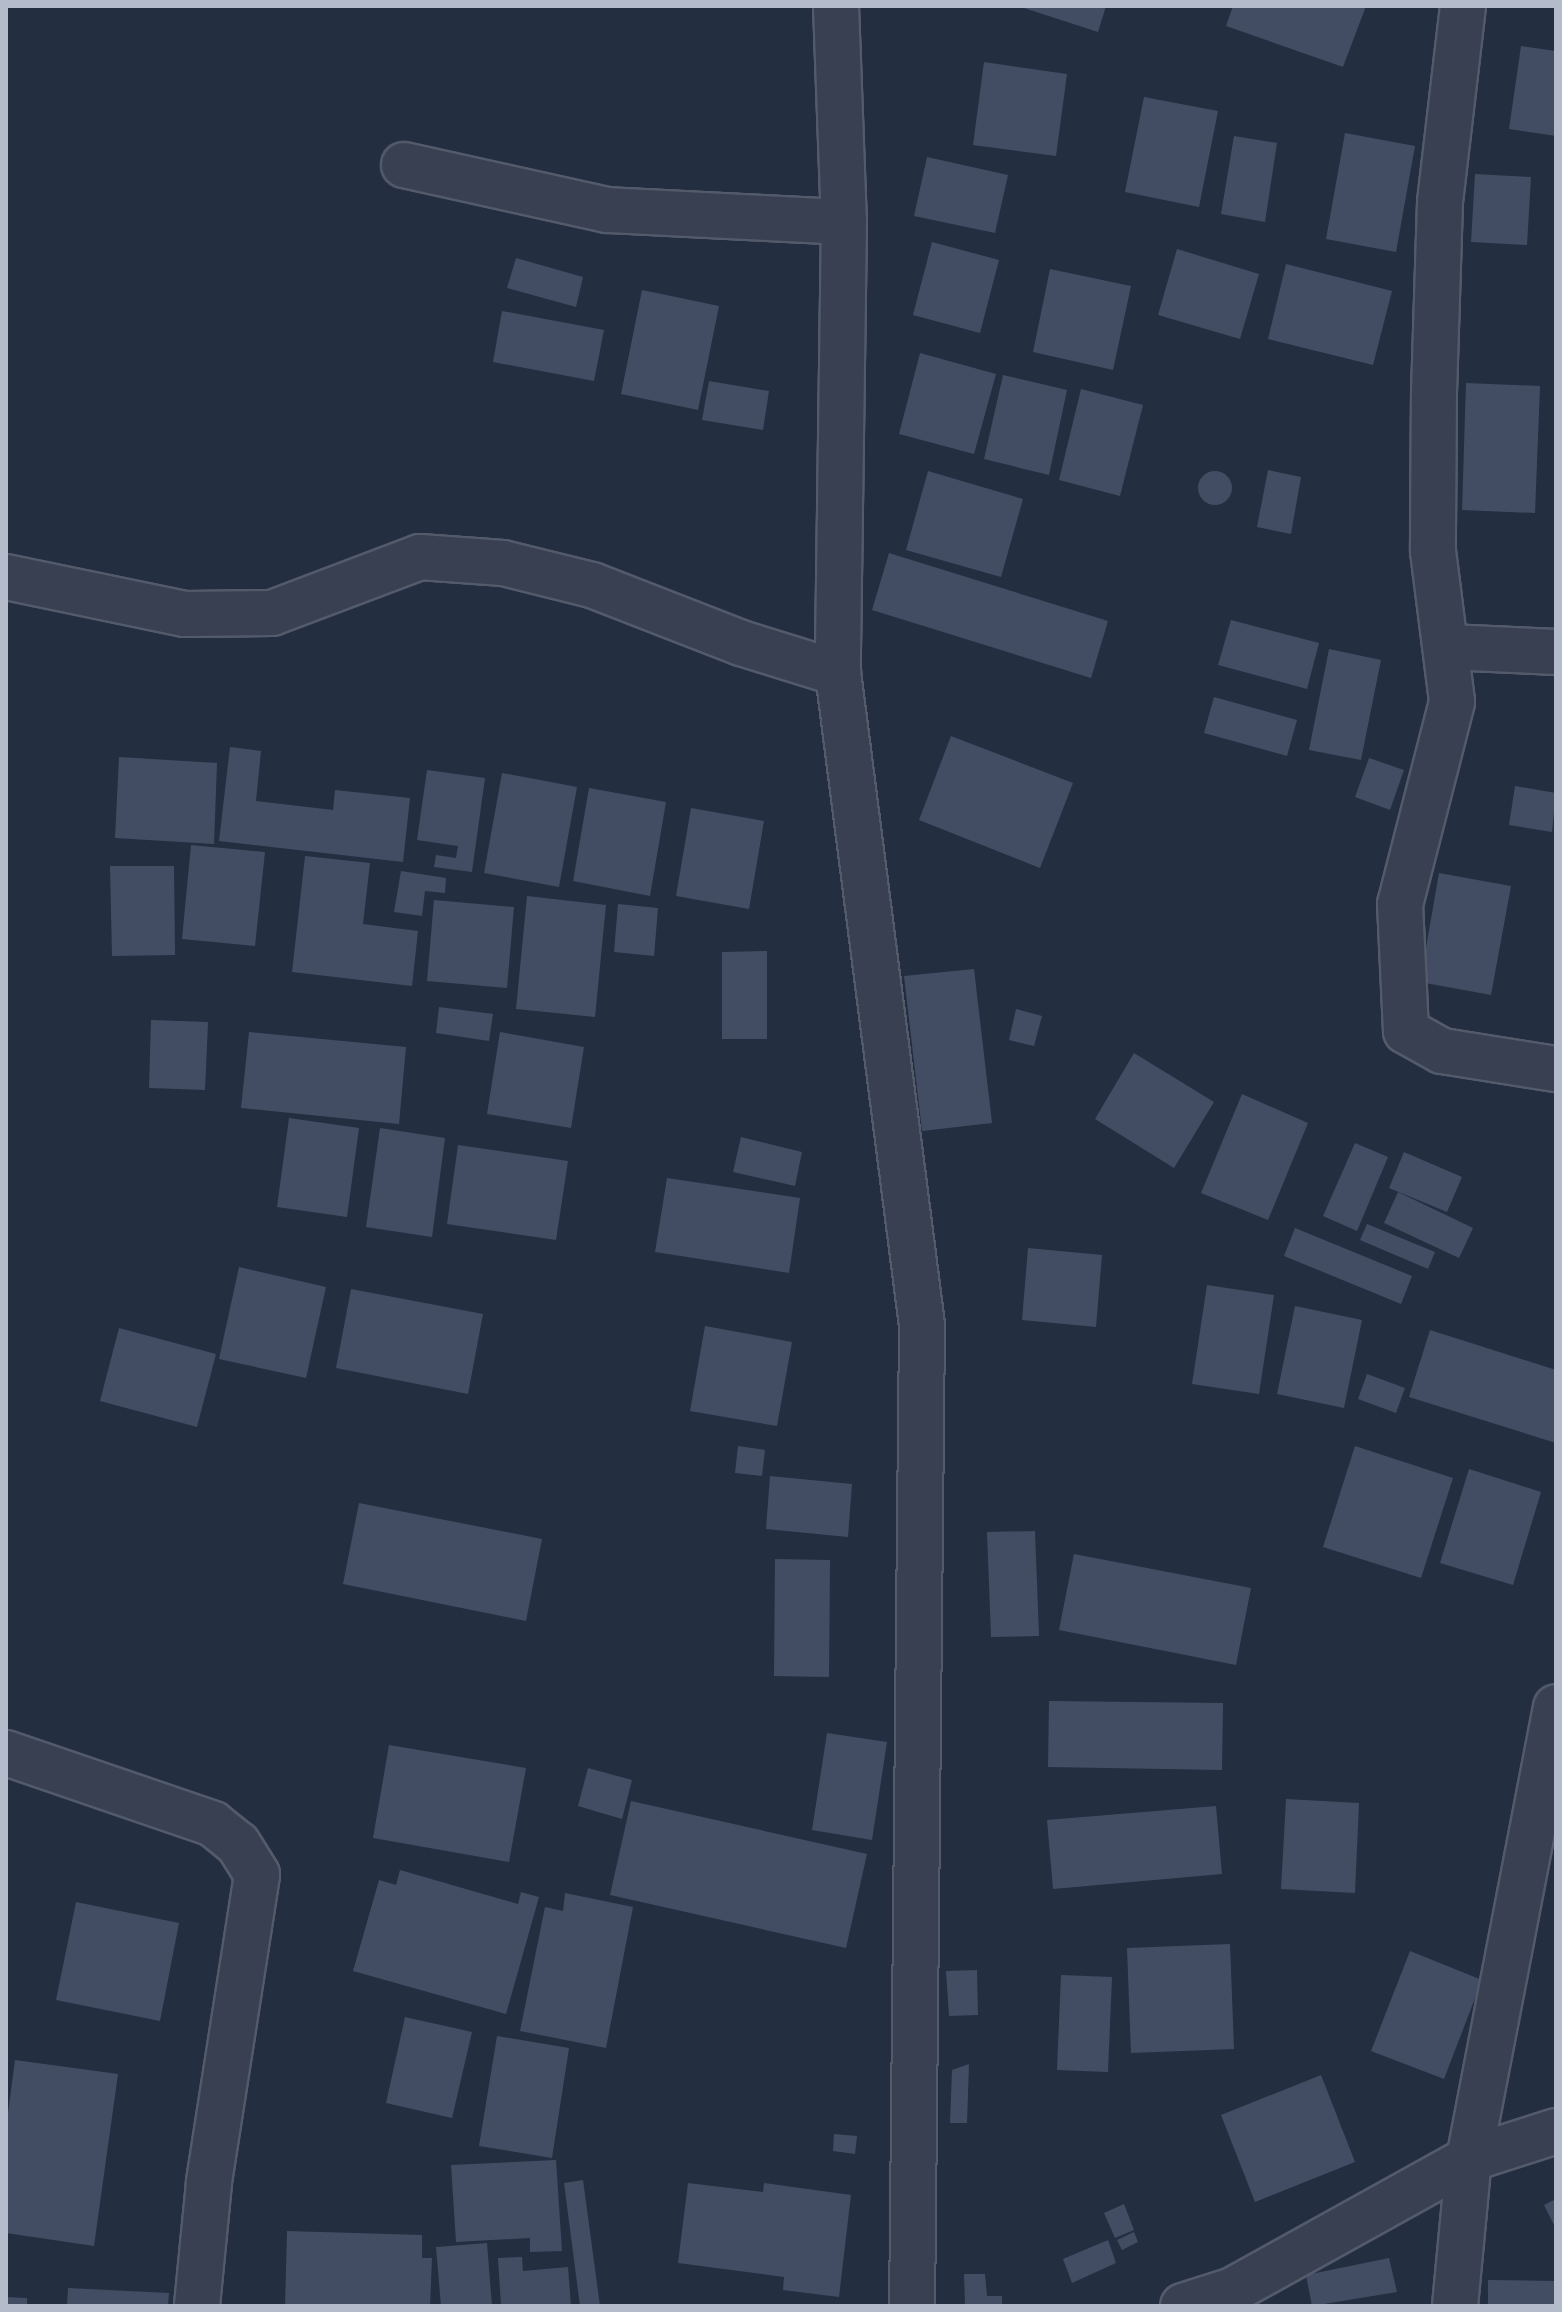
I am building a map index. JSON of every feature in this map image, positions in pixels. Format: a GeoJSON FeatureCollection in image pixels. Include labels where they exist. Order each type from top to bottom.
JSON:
{"type":"FeatureCollection","features":[{"type":"Feature","properties":{"kind":"street"},"geometry":{"type":"LineString","coordinates":[[836,6],[844,222],[838,673],[922,1325],[912,2306]]}},
{"type":"Feature","properties":{"kind":"street"},"geometry":{"type":"LineString","coordinates":[[1463,6],[1440,202],[1434,390],[1433,551],[1449,647],[1452,702],[1400,904],[1406,1031],[1442,1051],[1556,1069]]}},
{"type":"Feature","properties":{"kind":"street"},"geometry":{"type":"LineString","coordinates":[[404,165],[607,210],[844,222]]}},
{"type":"Feature","properties":{"kind":"street"},"geometry":{"type":"LineString","coordinates":[[6,577],[185,614],[272,613],[420,557],[503,563],[592,585],[741,643],[838,673]]}},
{"type":"Feature","properties":{"kind":"street"},"geometry":{"type":"LineString","coordinates":[[1449,647],[1556,652]]}},
{"type":"Feature","properties":{"kind":"street"},"geometry":{"type":"LineString","coordinates":[[1455,2306],[1469,2159],[1556,1707]]}},
{"type":"Feature","properties":{"kind":"street"},"geometry":{"type":"LineString","coordinates":[[6,1753],[213,1824],[238,1844],[257,1875],[209,2183],[197,2306]]}},
{"type":"Feature","properties":{"kind":"street"},"geometry":{"type":"LineString","coordinates":[[1183,2306],[1243,2298],[1469,2159],[1556,2131]]}},
{"type":"Feature","properties":{"kind":"building"},"geometry":{"type":"Polygon","coordinates":[[[1018,6],[1106,6],[1098,32],[1018,6]]]}},
{"type":"Feature","properties":{"kind":"building"},"geometry":{"type":"Polygon","coordinates":[[[1233,6],[1366,6],[1343,67],[1226,26],[1233,6]]]}},
{"type":"Feature","properties":{"kind":"building"},"geometry":{"type":"Polygon","coordinates":[[[1521,46],[1556,51],[1556,136],[1509,129],[1521,46]]]}},
{"type":"Feature","properties":{"kind":"building"},"geometry":{"type":"Polygon","coordinates":[[[984,62],[1067,74],[1056,156],[973,145],[984,62]]]}},
{"type":"Feature","properties":{"kind":"building"},"geometry":{"type":"Polygon","coordinates":[[[1144,97],[1218,111],[1199,207],[1125,192],[1144,97]]]}},
{"type":"Feature","properties":{"kind":"building"},"geometry":{"type":"Polygon","coordinates":[[[1345,133],[1415,146],[1396,252],[1326,239],[1345,133]]]}},
{"type":"Feature","properties":{"kind":"building"},"geometry":{"type":"Polygon","coordinates":[[[1234,136],[1277,143],[1265,222],[1221,214],[1234,136]]]}},
{"type":"Feature","properties":{"kind":"building"},"geometry":{"type":"Polygon","coordinates":[[[927,157],[1008,175],[995,233],[914,216],[927,157]]]}},
{"type":"Feature","properties":{"kind":"building"},"geometry":{"type":"Polygon","coordinates":[[[1475,174],[1531,177],[1527,245],[1471,242],[1475,174]]]}},
{"type":"Feature","properties":{"kind":"building"},"geometry":{"type":"Polygon","coordinates":[[[932,242],[999,260],[980,333],[913,315],[932,242]]]}},
{"type":"Feature","properties":{"kind":"building"},"geometry":{"type":"Polygon","coordinates":[[[1177,249],[1259,274],[1240,339],[1158,315],[1177,249]]]}},
{"type":"Feature","properties":{"kind":"building"},"geometry":{"type":"Polygon","coordinates":[[[516,258],[583,277],[576,307],[507,288],[516,258]]]}},
{"type":"Feature","properties":{"kind":"building"},"geometry":{"type":"Polygon","coordinates":[[[1286,264],[1392,291],[1373,365],[1268,339],[1286,264]]]}},
{"type":"Feature","properties":{"kind":"building"},"geometry":{"type":"Polygon","coordinates":[[[1050,269],[1131,286],[1113,370],[1033,352],[1050,269]]]}},
{"type":"Feature","properties":{"kind":"building"},"geometry":{"type":"Polygon","coordinates":[[[642,290],[719,306],[698,410],[621,394],[642,290]]]}},
{"type":"Feature","properties":{"kind":"building"},"geometry":{"type":"Polygon","coordinates":[[[502,311],[604,330],[594,381],[493,362],[502,311]]]}},
{"type":"Feature","properties":{"kind":"building"},"geometry":{"type":"Polygon","coordinates":[[[920,353],[996,374],[974,454],[899,434],[920,353]]]}},
{"type":"Feature","properties":{"kind":"building"},"geometry":{"type":"Polygon","coordinates":[[[1003,375],[1067,390],[1049,475],[984,459],[1003,375]]]}},
{"type":"Feature","properties":{"kind":"building"},"geometry":{"type":"Polygon","coordinates":[[[709,381],[769,391],[763,430],[702,420],[709,381]]]}},
{"type":"Feature","properties":{"kind":"building"},"geometry":{"type":"Polygon","coordinates":[[[1466,383],[1540,386],[1535,513],[1462,510],[1466,383]]]}},
{"type":"Feature","properties":{"kind":"building"},"geometry":{"type":"Polygon","coordinates":[[[1081,389],[1143,405],[1120,496],[1059,480],[1081,389]]]}},
{"type":"Feature","properties":{"kind":"building"},"geometry":{"type":"Polygon","coordinates":[[[1268,470],[1301,477],[1291,534],[1257,527],[1268,470]]]}},
{"type":"Feature","properties":{"kind":"building"},"geometry":{"type":"Polygon","coordinates":[[[928,471],[1023,499],[1001,577],[906,550],[928,471]]]}},
{"type":"Feature","properties":{"kind":"building"},"geometry":{"type":"Polygon","coordinates":[[[1215,471],[1227,476],[1232,488],[1227,500],[1215,505],[1203,500],[1198,488],[1203,476],[1215,471]]]}},
{"type":"Feature","properties":{"kind":"building"},"geometry":{"type":"Polygon","coordinates":[[[889,553],[1108,621],[1091,678],[872,610],[889,553]]]}},
{"type":"Feature","properties":{"kind":"building"},"geometry":{"type":"Polygon","coordinates":[[[1231,620],[1319,643],[1307,689],[1218,665],[1231,620]]]}},
{"type":"Feature","properties":{"kind":"building"},"geometry":{"type":"Polygon","coordinates":[[[1329,649],[1381,660],[1361,760],[1309,750],[1329,649]]]}},
{"type":"Feature","properties":{"kind":"building"},"geometry":{"type":"Polygon","coordinates":[[[1214,697],[1297,720],[1287,756],[1204,733],[1214,697]]]}},
{"type":"Feature","properties":{"kind":"building"},"geometry":{"type":"Polygon","coordinates":[[[951,736],[1073,783],[1040,868],[919,820],[951,736]]]}},
{"type":"Feature","properties":{"kind":"building"},"geometry":{"type":"Polygon","coordinates":[[[230,747],[261,751],[256,801],[333,810],[335,790],[410,798],[403,862],[219,841],[230,747]]]}},
{"type":"Feature","properties":{"kind":"building"},"geometry":{"type":"Polygon","coordinates":[[[119,757],[217,763],[214,844],[115,838],[119,757]]]}},
{"type":"Feature","properties":{"kind":"building"},"geometry":{"type":"Polygon","coordinates":[[[1369,758],[1404,770],[1390,810],[1355,797],[1369,758]]]}},
{"type":"Feature","properties":{"kind":"building"},"geometry":{"type":"Polygon","coordinates":[[[427,770],[485,778],[472,872],[434,867],[436,855],[456,858],[458,846],[417,840],[427,770]]]}},
{"type":"Feature","properties":{"kind":"building"},"geometry":{"type":"Polygon","coordinates":[[[502,773],[577,787],[559,887],[484,873],[502,773]]]}},
{"type":"Feature","properties":{"kind":"building"},"geometry":{"type":"Polygon","coordinates":[[[1515,786],[1556,793],[1552,832],[1509,825],[1515,786]]]}},
{"type":"Feature","properties":{"kind":"building"},"geometry":{"type":"Polygon","coordinates":[[[589,788],[666,802],[650,896],[573,881],[589,788]]]}},
{"type":"Feature","properties":{"kind":"building"},"geometry":{"type":"Polygon","coordinates":[[[691,808],[764,821],[749,909],[676,896],[691,808]]]}},
{"type":"Feature","properties":{"kind":"building"},"geometry":{"type":"Polygon","coordinates":[[[191,845],[265,852],[255,946],[182,939],[191,845]]]}},
{"type":"Feature","properties":{"kind":"building"},"geometry":{"type":"Polygon","coordinates":[[[305,856],[370,863],[363,924],[418,931],[412,986],[292,972],[305,856]]]}},
{"type":"Feature","properties":{"kind":"building"},"geometry":{"type":"Polygon","coordinates":[[[110,866],[174,866],[175,955],[112,956],[110,866]]]}},
{"type":"Feature","properties":{"kind":"building"},"geometry":{"type":"Polygon","coordinates":[[[401,871],[446,878],[445,893],[425,891],[422,916],[394,912],[401,871]]]}},
{"type":"Feature","properties":{"kind":"building"},"geometry":{"type":"Polygon","coordinates":[[[1439,873],[1511,886],[1491,995],[1420,982],[1439,873]]]}},
{"type":"Feature","properties":{"kind":"building"},"geometry":{"type":"Polygon","coordinates":[[[527,896],[606,905],[595,1017],[516,1009],[527,896]]]}},
{"type":"Feature","properties":{"kind":"building"},"geometry":{"type":"Polygon","coordinates":[[[434,900],[514,907],[507,988],[427,981],[434,900]]]}},
{"type":"Feature","properties":{"kind":"building"},"geometry":{"type":"Polygon","coordinates":[[[618,904],[658,908],[654,956],[614,952],[618,904]]]}},
{"type":"Feature","properties":{"kind":"building"},"geometry":{"type":"Polygon","coordinates":[[[767,951],[767,1039],[722,1039],[722,952],[767,951]]]}},
{"type":"Feature","properties":{"kind":"building"},"geometry":{"type":"Polygon","coordinates":[[[974,969],[992,1123],[922,1131],[904,976],[974,969]]]}},
{"type":"Feature","properties":{"kind":"building"},"geometry":{"type":"Polygon","coordinates":[[[439,1007],[493,1014],[489,1041],[436,1033],[439,1007]]]}},
{"type":"Feature","properties":{"kind":"building"},"geometry":{"type":"Polygon","coordinates":[[[1016,1009],[1042,1016],[1034,1046],[1009,1040],[1016,1009]]]}},
{"type":"Feature","properties":{"kind":"building"},"geometry":{"type":"Polygon","coordinates":[[[151,1020],[208,1022],[205,1090],[149,1088],[151,1020]]]}},
{"type":"Feature","properties":{"kind":"building"},"geometry":{"type":"Polygon","coordinates":[[[249,1032],[406,1047],[399,1124],[241,1108],[249,1032]]]}},
{"type":"Feature","properties":{"kind":"building"},"geometry":{"type":"Polygon","coordinates":[[[500,1032],[584,1047],[571,1128],[487,1114],[500,1032]]]}},
{"type":"Feature","properties":{"kind":"building"},"geometry":{"type":"Polygon","coordinates":[[[1134,1053],[1214,1102],[1174,1168],[1095,1119],[1134,1053]]]}},
{"type":"Feature","properties":{"kind":"building"},"geometry":{"type":"Polygon","coordinates":[[[1242,1094],[1308,1123],[1268,1220],[1201,1193],[1242,1094]]]}},
{"type":"Feature","properties":{"kind":"building"},"geometry":{"type":"Polygon","coordinates":[[[289,1118],[359,1128],[347,1217],[277,1207],[289,1118]]]}},
{"type":"Feature","properties":{"kind":"building"},"geometry":{"type":"Polygon","coordinates":[[[380,1128],[445,1138],[432,1237],[366,1227],[380,1128]]]}},
{"type":"Feature","properties":{"kind":"building"},"geometry":{"type":"Polygon","coordinates":[[[741,1137],[802,1152],[795,1186],[733,1172],[741,1137]]]}},
{"type":"Feature","properties":{"kind":"building"},"geometry":{"type":"Polygon","coordinates":[[[1355,1143],[1388,1157],[1357,1231],[1323,1216],[1355,1143]]]}},
{"type":"Feature","properties":{"kind":"building"},"geometry":{"type":"Polygon","coordinates":[[[458,1145],[568,1161],[556,1240],[447,1224],[458,1145]]]}},
{"type":"Feature","properties":{"kind":"building"},"geometry":{"type":"Polygon","coordinates":[[[1404,1152],[1462,1177],[1447,1212],[1389,1188],[1404,1152]]]}},
{"type":"Feature","properties":{"kind":"building"},"geometry":{"type":"Polygon","coordinates":[[[667,1178],[800,1198],[789,1273],[655,1252],[667,1178]]]}},
{"type":"Feature","properties":{"kind":"building"},"geometry":{"type":"Polygon","coordinates":[[[1398,1192],[1473,1228],[1459,1258],[1384,1223],[1398,1192]]]}},
{"type":"Feature","properties":{"kind":"building"},"geometry":{"type":"Polygon","coordinates":[[[1367,1224],[1435,1252],[1428,1269],[1360,1240],[1367,1224]]]}},
{"type":"Feature","properties":{"kind":"building"},"geometry":{"type":"Polygon","coordinates":[[[1295,1228],[1412,1276],[1401,1304],[1284,1256],[1295,1228]]]}},
{"type":"Feature","properties":{"kind":"building"},"geometry":{"type":"Polygon","coordinates":[[[1028,1248],[1102,1255],[1096,1327],[1022,1320],[1028,1248]]]}},
{"type":"Feature","properties":{"kind":"building"},"geometry":{"type":"Polygon","coordinates":[[[239,1267],[326,1287],[306,1378],[219,1359],[239,1267]]]}},
{"type":"Feature","properties":{"kind":"building"},"geometry":{"type":"Polygon","coordinates":[[[1207,1285],[1274,1295],[1259,1394],[1192,1384],[1207,1285]]]}},
{"type":"Feature","properties":{"kind":"building"},"geometry":{"type":"Polygon","coordinates":[[[351,1289],[483,1314],[468,1394],[336,1368],[351,1289]]]}},
{"type":"Feature","properties":{"kind":"building"},"geometry":{"type":"Polygon","coordinates":[[[1295,1306],[1362,1320],[1344,1408],[1277,1394],[1295,1306]]]}},
{"type":"Feature","properties":{"kind":"building"},"geometry":{"type":"Polygon","coordinates":[[[705,1326],[792,1342],[777,1426],[690,1411],[705,1326]]]}},
{"type":"Feature","properties":{"kind":"building"},"geometry":{"type":"Polygon","coordinates":[[[119,1328],[216,1354],[197,1427],[100,1401],[119,1328]]]}},
{"type":"Feature","properties":{"kind":"building"},"geometry":{"type":"Polygon","coordinates":[[[1430,1330],[1556,1370],[1556,1443],[1409,1397],[1430,1330]]]}},
{"type":"Feature","properties":{"kind":"building"},"geometry":{"type":"Polygon","coordinates":[[[1367,1374],[1405,1388],[1396,1413],[1358,1399],[1367,1374]]]}},
{"type":"Feature","properties":{"kind":"building"},"geometry":{"type":"Polygon","coordinates":[[[738,1446],[765,1450],[762,1476],[735,1473],[738,1446]]]}},
{"type":"Feature","properties":{"kind":"building"},"geometry":{"type":"Polygon","coordinates":[[[1355,1446],[1453,1478],[1421,1578],[1323,1547],[1355,1446]]]}},
{"type":"Feature","properties":{"kind":"building"},"geometry":{"type":"Polygon","coordinates":[[[1469,1469],[1541,1492],[1513,1585],[1440,1563],[1469,1469]]]}},
{"type":"Feature","properties":{"kind":"building"},"geometry":{"type":"Polygon","coordinates":[[[770,1476],[852,1484],[848,1537],[766,1529],[770,1476]]]}},
{"type":"Feature","properties":{"kind":"building"},"geometry":{"type":"Polygon","coordinates":[[[359,1503],[542,1539],[526,1621],[343,1584],[359,1503]]]}},
{"type":"Feature","properties":{"kind":"building"},"geometry":{"type":"Polygon","coordinates":[[[1035,1531],[1039,1636],[991,1637],[987,1532],[1035,1531]]]}},
{"type":"Feature","properties":{"kind":"building"},"geometry":{"type":"Polygon","coordinates":[[[1074,1554],[1251,1588],[1236,1665],[1059,1630],[1074,1554]]]}},
{"type":"Feature","properties":{"kind":"building"},"geometry":{"type":"Polygon","coordinates":[[[775,1559],[830,1560],[829,1677],[774,1676],[775,1559]]]}},
{"type":"Feature","properties":{"kind":"building"},"geometry":{"type":"Polygon","coordinates":[[[1049,1701],[1223,1703],[1222,1770],[1048,1767],[1049,1701]]]}},
{"type":"Feature","properties":{"kind":"building"},"geometry":{"type":"Polygon","coordinates":[[[827,1733],[887,1742],[872,1840],[812,1830],[827,1733]]]}},
{"type":"Feature","properties":{"kind":"building"},"geometry":{"type":"Polygon","coordinates":[[[389,1745],[526,1768],[509,1862],[373,1838],[389,1745]]]}},
{"type":"Feature","properties":{"kind":"building"},"geometry":{"type":"Polygon","coordinates":[[[588,1768],[632,1780],[622,1819],[578,1806],[588,1768]]]}},
{"type":"Feature","properties":{"kind":"building"},"geometry":{"type":"Polygon","coordinates":[[[1286,1799],[1359,1803],[1355,1893],[1281,1889],[1286,1799]]]}},
{"type":"Feature","properties":{"kind":"building"},"geometry":{"type":"Polygon","coordinates":[[[631,1801],[867,1854],[846,1948],[610,1895],[631,1801]]]}},
{"type":"Feature","properties":{"kind":"building"},"geometry":{"type":"Polygon","coordinates":[[[1216,1806],[1222,1874],[1053,1889],[1047,1820],[1216,1806]]]}},
{"type":"Feature","properties":{"kind":"building"},"geometry":{"type":"Polygon","coordinates":[[[400,1870],[518,1904],[521,1892],[539,1897],[506,2014],[353,1971],[379,1880],[396,1885],[400,1870]]]}},
{"type":"Feature","properties":{"kind":"building"},"geometry":{"type":"Polygon","coordinates":[[[565,1893],[633,1907],[606,2048],[520,2031],[545,1907],[563,1911],[565,1893]]]}},
{"type":"Feature","properties":{"kind":"building"},"geometry":{"type":"Polygon","coordinates":[[[76,1902],[179,1923],[160,2021],[56,2000],[76,1902]]]}},
{"type":"Feature","properties":{"kind":"building"},"geometry":{"type":"Polygon","coordinates":[[[1230,1944],[1234,2049],[1131,2053],[1127,1948],[1230,1944]]]}},
{"type":"Feature","properties":{"kind":"building"},"geometry":{"type":"Polygon","coordinates":[[[1410,1951],[1482,1980],[1444,2079],[1371,2051],[1410,1951]]]}},
{"type":"Feature","properties":{"kind":"building"},"geometry":{"type":"Polygon","coordinates":[[[977,1970],[978,2015],[949,2016],[946,1971],[977,1970]]]}},
{"type":"Feature","properties":{"kind":"building"},"geometry":{"type":"Polygon","coordinates":[[[1061,1975],[1112,1977],[1108,2072],[1057,2070],[1061,1975]]]}},
{"type":"Feature","properties":{"kind":"building"},"geometry":{"type":"Polygon","coordinates":[[[405,2017],[472,2032],[452,2118],[386,2103],[405,2017]]]}},
{"type":"Feature","properties":{"kind":"building"},"geometry":{"type":"Polygon","coordinates":[[[497,2036],[569,2048],[552,2158],[479,2146],[497,2036]]]}},
{"type":"Feature","properties":{"kind":"building"},"geometry":{"type":"Polygon","coordinates":[[[15,2060],[118,2074],[94,2246],[6,2233],[6,2128],[15,2060]]]}},
{"type":"Feature","properties":{"kind":"building"},"geometry":{"type":"Polygon","coordinates":[[[969,2064],[967,2123],[950,2123],[952,2070],[969,2064]]]}},
{"type":"Feature","properties":{"kind":"building"},"geometry":{"type":"Polygon","coordinates":[[[1321,2075],[1355,2162],[1255,2202],[1221,2115],[1321,2075]]]}},
{"type":"Feature","properties":{"kind":"building"},"geometry":{"type":"Polygon","coordinates":[[[834,2134],[857,2136],[855,2154],[833,2151],[834,2134]]]}},
{"type":"Feature","properties":{"kind":"building"},"geometry":{"type":"Polygon","coordinates":[[[556,2160],[562,2251],[530,2252],[530,2238],[456,2242],[451,2165],[556,2160]]]}},
{"type":"Feature","properties":{"kind":"building"},"geometry":{"type":"Polygon","coordinates":[[[583,2180],[600,2306],[580,2306],[564,2183],[583,2180]]]}},
{"type":"Feature","properties":{"kind":"building"},"geometry":{"type":"Polygon","coordinates":[[[688,2183],[763,2192],[764,2183],[851,2195],[839,2297],[783,2290],[784,2277],[678,2263],[688,2183]]]}},
{"type":"Feature","properties":{"kind":"building"},"geometry":{"type":"Polygon","coordinates":[[[1556,2199],[1556,2229],[1544,2205],[1556,2199]]]}},
{"type":"Feature","properties":{"kind":"building"},"geometry":{"type":"Polygon","coordinates":[[[1124,2204],[1134,2230],[1115,2238],[1104,2213],[1124,2204]]]}},
{"type":"Feature","properties":{"kind":"building"},"geometry":{"type":"Polygon","coordinates":[[[287,2231],[422,2235],[422,2258],[432,2258],[430,2306],[285,2306],[287,2231]]]}},
{"type":"Feature","properties":{"kind":"building"},"geometry":{"type":"Polygon","coordinates":[[[1134,2232],[1138,2242],[1122,2250],[1117,2240],[1134,2232]]]}},
{"type":"Feature","properties":{"kind":"building"},"geometry":{"type":"Polygon","coordinates":[[[1108,2240],[1116,2263],[1072,2283],[1063,2259],[1108,2240]]]}},
{"type":"Feature","properties":{"kind":"building"},"geometry":{"type":"Polygon","coordinates":[[[487,2243],[492,2306],[441,2306],[436,2247],[487,2243]]]}},
{"type":"Feature","properties":{"kind":"building"},"geometry":{"type":"Polygon","coordinates":[[[522,2257],[523,2271],[568,2267],[571,2306],[501,2306],[498,2258],[522,2257]]]}},
{"type":"Feature","properties":{"kind":"building"},"geometry":{"type":"Polygon","coordinates":[[[1389,2258],[1397,2292],[1312,2306],[1306,2275],[1389,2258]]]}},
{"type":"Feature","properties":{"kind":"building"},"geometry":{"type":"Polygon","coordinates":[[[964,2274],[985,2274],[987,2296],[1002,2296],[1002,2306],[965,2306],[964,2274]]]}},
{"type":"Feature","properties":{"kind":"building"},"geometry":{"type":"Polygon","coordinates":[[[1488,2280],[1556,2281],[1556,2306],[1488,2306],[1488,2280]]]}},
{"type":"Feature","properties":{"kind":"building"},"geometry":{"type":"Polygon","coordinates":[[[68,2288],[169,2293],[168,2306],[67,2306],[68,2288]]]}},
{"type":"Feature","properties":{"kind":"building"},"geometry":{"type":"Polygon","coordinates":[[[6,2297],[27,2298],[27,2306],[6,2306],[6,2297]]]}}]}
